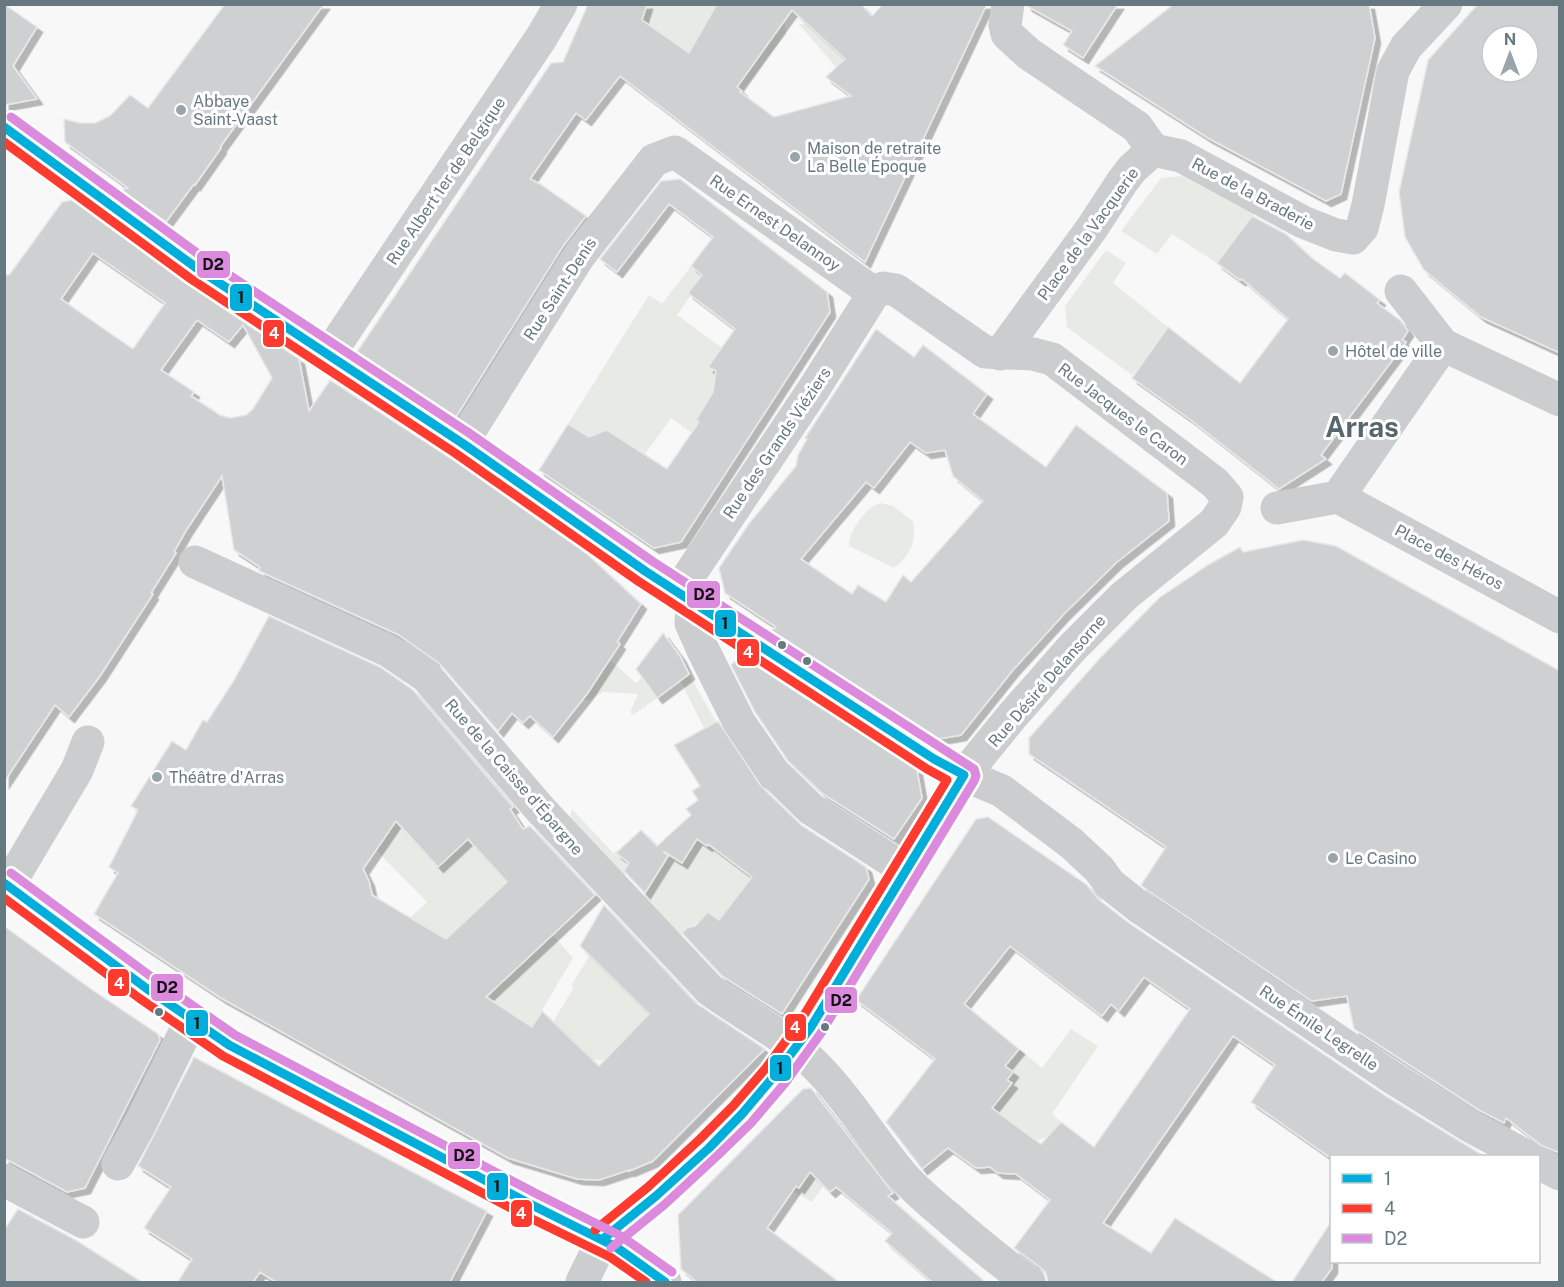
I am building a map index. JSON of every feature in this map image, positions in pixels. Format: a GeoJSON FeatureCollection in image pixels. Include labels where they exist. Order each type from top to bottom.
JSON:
{"type":"FeatureCollection","features":[{"type":"Feature","properties":{"kind":"street","name":"Rue Albert 1er de Belgique"},"geometry":{"type":"LineString","coordinates":[[328,356],[541,38],[561,4]]}},
{"type":"Feature","properties":{"kind":"street"},"geometry":{"type":"LineString","coordinates":[[1415,4],[1434,7],[1444,4]]}},
{"type":"Feature","properties":{"kind":"street","name":"Rue de la Braderie"},"geometry":{"type":"LineString","coordinates":[[1154,150],[1181,156],[1303,222],[1336,235],[1353,238],[1362,228],[1366,213],[1393,71],[1406,47],[1444,4]]}},
{"type":"Feature","properties":{"kind":"street"},"geometry":{"type":"LineString","coordinates":[[1007,19],[1029,54],[1137,127],[1154,150]]}},
{"type":"Feature","properties":{"kind":"street","name":"Rue Émile Legrelle"},"geometry":{"type":"LineString","coordinates":[[4,127],[198,269],[462,443],[685,597],[934,759],[1002,791],[1071,843],[1118,891],[1396,1080],[1470,1126],[1524,1155]]}},
{"type":"Feature","properties":{"kind":"street","name":"Place de la Vacquerie"},"geometry":{"type":"LineString","coordinates":[[1000,354],[1127,176],[1154,150]]}},
{"type":"Feature","properties":{"kind":"street","name":"Rue Ernest Delannoy"},"geometry":{"type":"LineString","coordinates":[[675,152],[874,293]]}},
{"type":"Feature","properties":{"kind":"street","name":"Rue Saint-Denis"},"geometry":{"type":"LineString","coordinates":[[462,443],[579,256],[654,160],[675,152]]}},
{"type":"Feature","properties":{"kind":"street"},"geometry":{"type":"LineString","coordinates":[[874,293],[883,288],[896,290],[985,352],[1000,354]]}},
{"type":"Feature","properties":{"kind":"street"},"geometry":{"type":"LineString","coordinates":[[1401,291],[1443,345],[1560,400]]}},
{"type":"Feature","properties":{"kind":"street","name":"Rue des Grands Viéziers"},"geometry":{"type":"LineString","coordinates":[[685,597],[874,293]]}},
{"type":"Feature","properties":{"kind":"street"},"geometry":{"type":"LineString","coordinates":[[1277,508],[1338,497],[1443,345]]}},
{"type":"Feature","properties":{"kind":"street","name":"Rue Jacques le Caron"},"geometry":{"type":"LineString","coordinates":[[1000,354],[1033,354],[1052,359],[1215,483],[1227,497],[1225,507]]}},
{"type":"Feature","properties":{"kind":"street","name":"Place des Héros"},"geometry":{"type":"LineString","coordinates":[[1338,497],[1560,617]]}},
{"type":"Feature","properties":{"kind":"street","name":"Rue Désiré Delansorne"},"geometry":{"type":"LineString","coordinates":[[603,1239],[614,1227],[653,1199],[751,1106],[785,1065],[811,1027],[964,775],[1013,715],[1072,648],[1124,596],[1214,523],[1225,507]]}},
{"type":"Feature","properties":{"kind":"street","name":"Rue de la Caisse d'Épargne"},"geometry":{"type":"LineString","coordinates":[[195,562],[389,651],[426,676],[540,809],[710,990],[796,1047],[819,1069],[913,1186],[993,1255],[1029,1282]]}},
{"type":"Feature","properties":{"kind":"street"},"geometry":{"type":"LineString","coordinates":[[685,597],[691,623],[739,722],[774,773],[811,809],[907,871]]}},
{"type":"Feature","properties":{"kind":"street"},"geometry":{"type":"LineString","coordinates":[[88,742],[77,770],[7,885],[191,1020],[229,1045],[532,1205],[603,1239],[665,1282]]}},
{"type":"Feature","properties":{"kind":"street"},"geometry":{"type":"LineString","coordinates":[[118,1164],[191,1020]]}},
{"type":"Feature","properties":{"kind":"street"},"geometry":{"type":"LineString","coordinates":[[1540,1164],[1560,1174]]}},
{"type":"Feature","properties":{"kind":"street"},"geometry":{"type":"LineString","coordinates":[[4,1180],[83,1222]]}},
{"type":"Feature","properties":{"kind":"street"},"geometry":{"type":"LineString","coordinates":[[582,1282],[603,1239]]}},
{"type":"Feature","properties":{"kind":"shaded area"},"geometry":{"type":"Polygon","coordinates":[[[647,5],[717,5],[698,73],[688,52],[632,24],[647,5]]]}},
{"type":"Feature","properties":{"kind":"shaded area"},"geometry":{"type":"Polygon","coordinates":[[[769,5],[785,24],[786,34],[742,91],[737,87],[769,5]]]}},
{"type":"Feature","properties":{"kind":"shaded area"},"geometry":{"type":"Polygon","coordinates":[[[799,24],[808,24],[845,59],[836,67],[799,24]]]}},
{"type":"Feature","properties":{"kind":"shaded area"},"geometry":{"type":"Polygon","coordinates":[[[1182,176],[1254,214],[1217,263],[1172,234],[1157,254],[1121,231],[1161,178],[1182,176]]]}},
{"type":"Feature","properties":{"kind":"shaded area"},"geometry":{"type":"Polygon","coordinates":[[[1106,250],[1126,263],[1113,283],[1168,327],[1153,347],[1154,349],[1132,375],[1067,327],[1065,306],[1106,250]]]}},
{"type":"Feature","properties":{"kind":"shaded area"},"geometry":{"type":"Polygon","coordinates":[[[691,266],[702,275],[688,293],[691,295],[677,315],[721,347],[739,323],[738,373],[714,359],[708,367],[722,375],[714,382],[713,387],[719,391],[712,402],[705,405],[696,419],[702,424],[695,435],[671,418],[645,454],[607,430],[597,434],[594,440],[568,424],[649,295],[662,304],[691,266]]]}},
{"type":"Feature","properties":{"kind":"shaded area"},"geometry":{"type":"Polygon","coordinates":[[[880,503],[893,506],[913,521],[914,535],[911,547],[894,568],[849,546],[859,520],[880,503]]]}},
{"type":"Feature","properties":{"kind":"shaded area"},"geometry":{"type":"Polygon","coordinates":[[[610,660],[636,683],[642,678],[657,698],[633,715],[630,712],[638,694],[604,692],[587,701],[583,698],[610,660]]]}},
{"type":"Feature","properties":{"kind":"shaded area"},"geometry":{"type":"Polygon","coordinates":[[[689,674],[716,722],[704,728],[680,680],[689,674]]]}},
{"type":"Feature","properties":{"kind":"shaded area"},"geometry":{"type":"Polygon","coordinates":[[[391,804],[411,838],[438,867],[468,839],[573,958],[532,1027],[511,1013],[497,1037],[473,1023],[500,981],[437,934],[410,918],[427,902],[376,850],[396,821],[391,804]]]}},
{"type":"Feature","properties":{"kind":"shaded area"},"geometry":{"type":"Polygon","coordinates":[[[572,809],[613,853],[623,847],[638,863],[621,878],[570,817],[572,809]]]}},
{"type":"Feature","properties":{"kind":"shaded area"},"geometry":{"type":"Polygon","coordinates":[[[697,839],[707,846],[710,843],[752,877],[730,906],[732,929],[708,912],[677,939],[641,900],[669,855],[682,863],[697,839]]]}},
{"type":"Feature","properties":{"kind":"shaded area"},"geometry":{"type":"Polygon","coordinates":[[[590,955],[654,1016],[638,1026],[603,1061],[565,1054],[553,1022],[590,955]]]}},
{"type":"Feature","properties":{"kind":"shaded area"},"geometry":{"type":"Polygon","coordinates":[[[1071,1029],[1098,1046],[1052,1114],[1061,1122],[1050,1135],[1038,1141],[992,1108],[1011,1083],[1007,1080],[1012,1072],[1005,1066],[1019,1049],[1042,1068],[1071,1029]]]}},
{"type":"Feature","properties":{"kind":"shaded area"},"geometry":{"type":"Polygon","coordinates":[[[775,1170],[799,1188],[810,1172],[824,1185],[812,1202],[769,1178],[775,1170]]]}},
{"type":"Feature","properties":{"kind":"building"},"geometry":{"type":"Polygon","coordinates":[[[4,4],[37,27],[13,66],[37,99],[4,105],[4,4]]]}},
{"type":"Feature","properties":{"kind":"building","name":"Abbaye Saint-Vaast"},"geometry":{"type":"Polygon","coordinates":[[[225,4],[324,4],[166,222],[121,190],[128,188],[65,142],[64,119],[80,123],[95,123],[110,116],[130,95],[148,108],[225,4]]]}},
{"type":"Feature","properties":{"kind":"building"},"geometry":{"type":"Polygon","coordinates":[[[588,4],[647,4],[642,20],[689,53],[717,4],[861,4],[872,16],[883,4],[987,4],[865,262],[620,76],[586,120],[576,113],[530,179],[586,216],[563,246],[456,417],[357,352],[551,63],[563,62],[588,4]],[[792,10],[737,87],[742,91],[740,92],[774,117],[851,96],[826,77],[845,59],[792,10]]]}},
{"type":"Feature","properties":{"kind":"building"},"geometry":{"type":"Polygon","coordinates":[[[1026,4],[1118,4],[1083,58],[1063,45],[1072,31],[1026,4]]]}},
{"type":"Feature","properties":{"kind":"building"},"geometry":{"type":"Polygon","coordinates":[[[1174,4],[1369,4],[1375,38],[1341,194],[1326,201],[1208,138],[1095,66],[1174,4]]]}},
{"type":"Feature","properties":{"kind":"building"},"geometry":{"type":"Polygon","coordinates":[[[1478,4],[1560,4],[1560,353],[1481,317],[1424,270],[1405,237],[1399,192],[1428,60],[1478,4]]]}},
{"type":"Feature","properties":{"kind":"building"},"geometry":{"type":"Polygon","coordinates":[[[680,179],[827,292],[830,312],[681,542],[654,548],[539,470],[568,424],[589,437],[607,430],[667,469],[699,422],[696,420],[713,392],[716,371],[708,367],[735,329],[688,293],[702,275],[691,266],[713,237],[669,204],[617,272],[600,259],[661,181],[680,179]]]}},
{"type":"Feature","properties":{"kind":"building"},"geometry":{"type":"Polygon","coordinates":[[[72,200],[187,284],[299,359],[309,411],[330,380],[452,459],[586,553],[641,604],[617,642],[620,644],[587,694],[553,737],[530,716],[523,723],[512,713],[498,731],[440,664],[399,635],[259,571],[260,567],[234,550],[222,476],[187,529],[174,552],[176,553],[151,593],[153,594],[100,676],[69,717],[55,705],[4,782],[4,276],[10,274],[62,202],[72,200]],[[93,253],[61,299],[133,349],[165,303],[93,253]],[[197,320],[161,370],[194,392],[191,396],[220,415],[230,418],[246,415],[253,409],[272,378],[243,325],[229,342],[197,320]]]}},
{"type":"Feature","properties":{"kind":"building","name":"Hôtel de ville"},"geometry":{"type":"Polygon","coordinates":[[[1252,216],[1286,234],[1313,259],[1340,278],[1345,273],[1380,300],[1377,303],[1401,321],[1408,331],[1402,340],[1406,342],[1321,455],[1326,459],[1279,489],[1191,420],[1132,378],[1168,327],[1240,383],[1288,319],[1242,279],[1240,280],[1217,263],[1252,216]]]}},
{"type":"Feature","properties":{"kind":"building"},"geometry":{"type":"Polygon","coordinates":[[[876,329],[914,357],[923,345],[987,394],[973,414],[1046,467],[1076,425],[1167,493],[1169,521],[1117,562],[1064,614],[1013,670],[961,735],[938,739],[771,631],[776,627],[725,593],[719,568],[748,525],[796,466],[798,455],[807,439],[805,438],[876,329]],[[910,442],[874,488],[866,482],[801,559],[852,594],[858,585],[886,602],[903,575],[911,582],[983,501],[953,476],[945,450],[926,453],[910,442]]]}},
{"type":"Feature","properties":{"kind":"building"},"geometry":{"type":"Polygon","coordinates":[[[1303,540],[1336,546],[1560,671],[1560,1153],[1541,1145],[1506,1118],[1504,1123],[1479,1110],[1354,1029],[1347,996],[1312,1001],[1150,892],[1141,885],[1166,847],[1029,754],[1029,738],[1101,657],[1159,598],[1208,565],[1240,547],[1243,552],[1303,540]]]}},
{"type":"Feature","properties":{"kind":"building"},"geometry":{"type":"Polygon","coordinates":[[[269,616],[380,667],[413,690],[513,807],[510,809],[523,829],[530,826],[595,895],[486,997],[532,1027],[542,1011],[599,1066],[649,1014],[580,946],[604,905],[696,1003],[765,1049],[653,1161],[599,1180],[577,1179],[508,1158],[221,998],[94,914],[118,873],[109,867],[138,810],[131,806],[172,741],[186,750],[203,720],[207,722],[233,682],[269,616]],[[396,821],[363,869],[372,895],[446,939],[507,882],[468,839],[438,867],[396,821]]]}},
{"type":"Feature","properties":{"kind":"building"},"geometry":{"type":"Polygon","coordinates":[[[663,633],[680,656],[689,674],[657,698],[636,669],[663,633]]]}},
{"type":"Feature","properties":{"kind":"building"},"geometry":{"type":"Polygon","coordinates":[[[741,656],[917,770],[922,798],[894,839],[823,794],[788,761],[755,712],[731,665],[741,656]]]}},
{"type":"Feature","properties":{"kind":"building"},"geometry":{"type":"Polygon","coordinates":[[[718,721],[761,786],[801,825],[866,867],[869,879],[782,1014],[722,976],[682,933],[687,928],[695,926],[708,912],[719,920],[752,877],[708,844],[707,846],[697,839],[682,863],[663,851],[668,856],[645,893],[624,871],[629,863],[616,853],[641,830],[657,846],[691,815],[686,809],[698,800],[692,791],[700,786],[674,745],[718,721]]]}},
{"type":"Feature","properties":{"kind":"building"},"geometry":{"type":"Polygon","coordinates":[[[988,817],[1087,885],[1098,899],[1129,923],[1386,1096],[1482,1155],[1328,1156],[1251,1102],[1275,1065],[1233,1036],[1103,1223],[1151,1253],[1175,1218],[1277,1282],[1048,1282],[1046,1273],[1040,1267],[1014,1248],[1050,1200],[1016,1174],[998,1173],[990,1167],[976,1168],[948,1148],[922,1169],[886,1122],[935,1059],[856,1000],[976,819],[988,817]],[[1010,946],[964,1004],[1019,1049],[1005,1066],[1013,1072],[1007,1080],[1012,1083],[992,1108],[1041,1144],[1061,1122],[1094,1147],[1190,1009],[1144,977],[1119,1011],[1111,1004],[1102,1016],[1010,946]]]}},
{"type":"Feature","properties":{"kind":"building"},"geometry":{"type":"Polygon","coordinates":[[[4,926],[158,1034],[160,1040],[85,1188],[67,1192],[4,1158],[4,926]]]}},
{"type":"Feature","properties":{"kind":"building"},"geometry":{"type":"Polygon","coordinates":[[[194,1057],[487,1211],[450,1282],[276,1282],[260,1272],[253,1282],[178,1282],[192,1259],[144,1228],[171,1187],[138,1166],[194,1057]]]}},
{"type":"Feature","properties":{"kind":"building"},"geometry":{"type":"Polygon","coordinates":[[[811,1088],[893,1193],[888,1196],[985,1282],[932,1282],[885,1241],[892,1233],[836,1187],[830,1192],[810,1172],[799,1188],[796,1186],[767,1228],[839,1282],[697,1282],[681,1269],[678,1215],[803,1089],[811,1088]]]}},
{"type":"Feature","properties":{"kind":"building"},"geometry":{"type":"Polygon","coordinates":[[[18,1209],[74,1239],[142,1282],[4,1282],[4,1230],[18,1209]]]}},
{"type":"Feature","properties":{"kind":"building"},"geometry":{"type":"Polygon","coordinates":[[[1330,1223],[1332,1268],[1322,1282],[1292,1282],[1330,1223]]]}},
{"type":"Feature","properties":{"kind":"transit line","name":"D2"},"geometry":{"type":"LineString","coordinates":[[11,117],[205,259],[469,433],[652,561],[974,769],[976,776],[974,781],[821,1033],[785,1083],[751,1123],[717,1156],[664,1205],[611,1248]]}},
{"type":"Feature","properties":{"kind":"transit line","name":"1"},"geometry":{"type":"LineString","coordinates":[[4,127],[198,269],[462,443],[645,571],[934,759],[964,775],[811,1027],[775,1075],[709,1148],[656,1196],[603,1239]]}},
{"type":"Feature","properties":{"kind":"transit line","name":"4"},"geometry":{"type":"LineString","coordinates":[[4,142],[191,279],[455,453],[638,581],[947,780],[801,1020],[766,1068],[700,1139],[648,1187],[595,1230]]}},
{"type":"Feature","properties":{"kind":"transit line","name":"D2"},"geometry":{"type":"LineString","coordinates":[[11,873],[153,978],[235,1035],[621,1236],[672,1272]]}},
{"type":"Feature","properties":{"kind":"transit line","name":"1"},"geometry":{"type":"LineString","coordinates":[[4,883],[146,988],[229,1045],[616,1247],[665,1282]]}},
{"type":"Feature","properties":{"kind":"transit line","name":"4"},"geometry":{"type":"LineString","coordinates":[[4,898],[139,998],[223,1056],[526,1216],[610,1257],[646,1282]]}},
{"type":"Feature","properties":{"kind":"place","name":"Abbaye Saint-Vaast"},"geometry":{"type":"Point","coordinates":[181,110]}},
{"type":"Feature","properties":{"kind":"place","name":"Maison de retraite La Belle Époque"},"geometry":{"type":"Point","coordinates":[795,157]}},
{"type":"Feature","properties":{"kind":"place","name":"Hôtel de ville"},"geometry":{"type":"Point","coordinates":[1333,351]}},
{"type":"Feature","properties":{"kind":"place","name":"Théâtre d'Arras"},"geometry":{"type":"Point","coordinates":[157,777]}},
{"type":"Feature","properties":{"kind":"place","name":"Le Casino"},"geometry":{"type":"Point","coordinates":[1333,858]}},
{"type":"Feature","properties":{"kind":"district","name":"Arras"},"geometry":{"type":"Point","coordinates":[1362,426]}}]}
